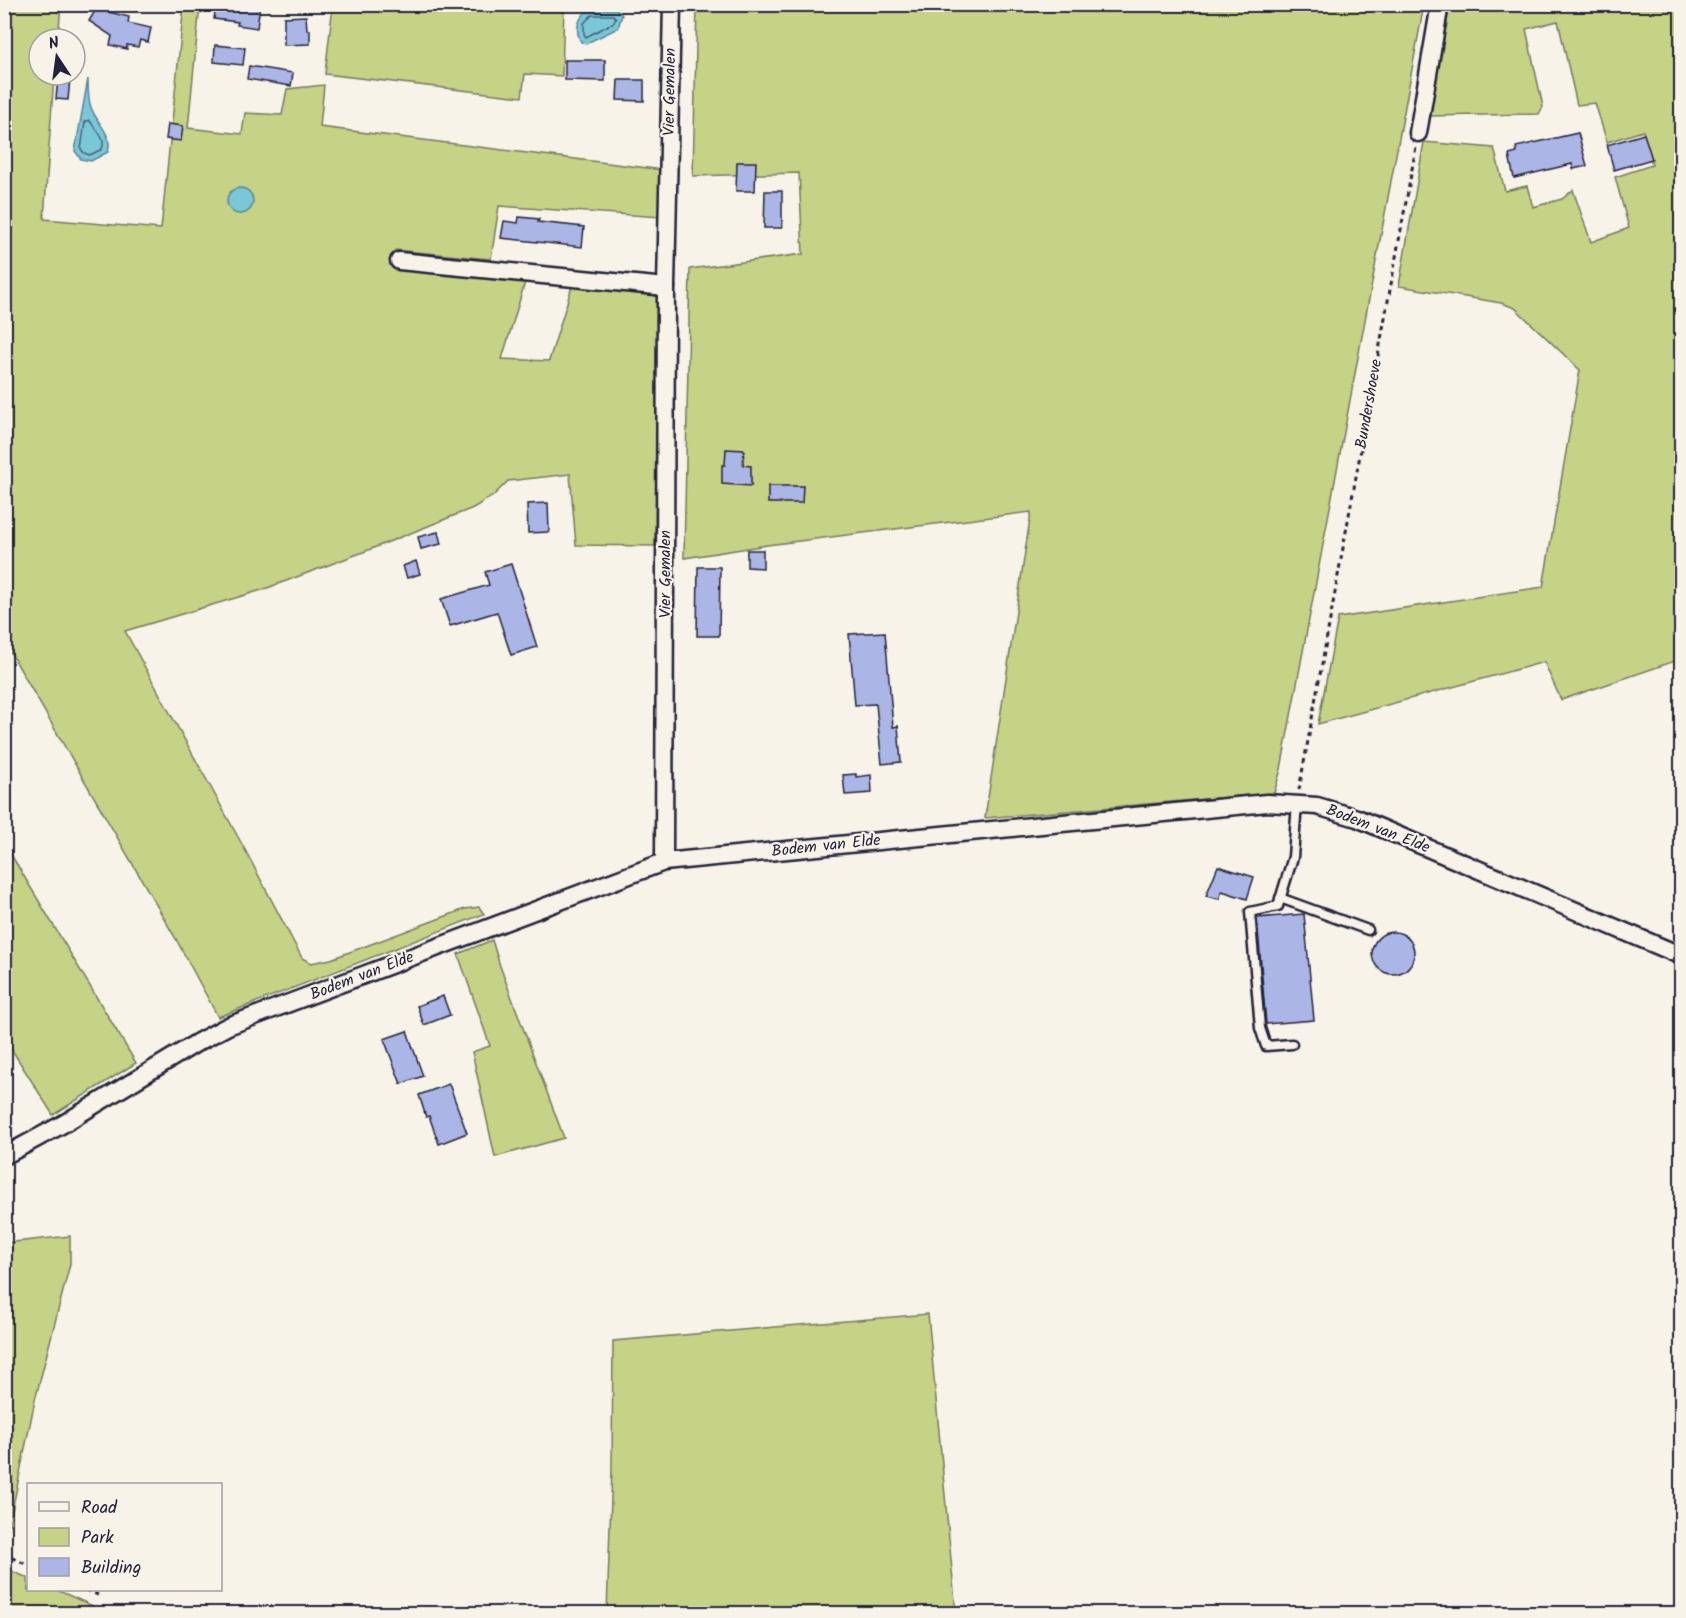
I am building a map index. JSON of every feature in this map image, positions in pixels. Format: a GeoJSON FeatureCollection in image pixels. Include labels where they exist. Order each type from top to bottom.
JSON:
{"type":"FeatureCollection","features":[{"type":"Feature","properties":{"kind":"street","name":"Vier Gemalen"},"geometry":{"type":"LineString","coordinates":[[664,862],[666,287],[672,4]]}},
{"type":"Feature","properties":{"kind":"street"},"geometry":{"type":"LineString","coordinates":[[1418,133],[1440,4]]}},
{"type":"Feature","properties":{"kind":"street"},"geometry":{"type":"LineString","coordinates":[[399,261],[666,287]]}},
{"type":"Feature","properties":{"kind":"street","name":"Bodem van Elde"},"geometry":{"type":"LineString","coordinates":[[4,1156],[63,1124],[228,1026],[664,862],[1267,803],[1297,803],[1317,806],[1357,818],[1682,956]]}},
{"type":"Feature","properties":{"kind":"lane"},"geometry":{"type":"LineString","coordinates":[[1292,1044],[1266,1046],[1260,1028],[1250,912],[1278,906],[1293,857],[1297,803]]}},
{"type":"Feature","properties":{"kind":"lane"},"geometry":{"type":"LineString","coordinates":[[1280,898],[1368,930]]}},
{"type":"Feature","properties":{"kind":"path","name":"Bundershoeve"},"geometry":{"type":"LineString","coordinates":[[1297,803],[1418,133]]}},
{"type":"Feature","properties":{"kind":"path"},"geometry":{"type":"LineString","coordinates":[[4,1554],[27,1565]]}},
{"type":"Feature","properties":{"kind":"path"},"geometry":{"type":"LineString","coordinates":[[89,1591],[98,1594]]}},
{"type":"Feature","properties":{"kind":"green space"},"geometry":{"type":"Polygon","coordinates":[[[4,5],[61,5],[59,27],[27,27],[27,87],[53,87],[44,219],[161,229],[184,5],[200,5],[188,128],[242,134],[245,113],[282,115],[287,89],[324,85],[320,127],[663,170],[661,217],[499,206],[491,259],[395,250],[393,264],[526,279],[502,359],[549,361],[573,283],[658,292],[655,546],[576,545],[570,474],[508,481],[493,496],[473,508],[366,551],[262,590],[125,631],[302,958],[311,963],[331,959],[465,909],[479,907],[484,914],[218,1017],[176,939],[5,643],[4,5]]]}},
{"type":"Feature","properties":{"kind":"green space"},"geometry":{"type":"Polygon","coordinates":[[[333,5],[564,5],[562,76],[525,74],[522,97],[325,74],[333,5]]]}},
{"type":"Feature","properties":{"kind":"green space"},"geometry":{"type":"Polygon","coordinates":[[[697,5],[1424,5],[1281,769],[1274,793],[985,818],[1031,512],[767,545],[684,558],[690,269],[803,254],[799,173],[693,176],[697,5]]]}},
{"type":"Feature","properties":{"kind":"green space"},"geometry":{"type":"Polygon","coordinates":[[[1450,5],[1681,5],[1681,659],[1561,700],[1544,662],[1318,724],[1338,618],[1543,587],[1580,370],[1515,308],[1501,303],[1399,286],[1424,142],[1494,148],[1505,191],[1527,186],[1533,207],[1562,199],[1573,190],[1591,242],[1629,228],[1615,177],[1652,165],[1643,131],[1607,142],[1595,103],[1577,105],[1558,21],[1526,29],[1543,107],[1539,114],[1429,116],[1450,5]]]}},
{"type":"Feature","properties":{"kind":"green space"},"geometry":{"type":"Polygon","coordinates":[[[4,843],[136,1063],[53,1115],[5,1039],[4,843]]]}},
{"type":"Feature","properties":{"kind":"green space"},"geometry":{"type":"Polygon","coordinates":[[[492,940],[564,1138],[495,1157],[472,1052],[490,1046],[458,954],[492,940]]]}},
{"type":"Feature","properties":{"kind":"green space"},"geometry":{"type":"Polygon","coordinates":[[[70,1236],[70,1264],[35,1400],[5,1545],[5,1243],[70,1236]]]}},
{"type":"Feature","properties":{"kind":"green space"},"geometry":{"type":"Polygon","coordinates":[[[928,1314],[956,1613],[607,1613],[612,1469],[613,1341],[928,1314]]]}},
{"type":"Feature","properties":{"kind":"green space"},"geometry":{"type":"Polygon","coordinates":[[[4,1568],[27,1578],[27,1591],[59,1591],[93,1606],[93,1613],[5,1613],[4,1568]]]}},
{"type":"Feature","properties":{"kind":"water"},"geometry":{"type":"Polygon","coordinates":[[[590,9],[616,9],[622,15],[618,28],[587,43],[581,42],[578,24],[590,9]]]}},
{"type":"Feature","properties":{"kind":"water"},"geometry":{"type":"Polygon","coordinates":[[[88,79],[90,104],[106,133],[109,145],[108,152],[91,161],[81,159],[75,151],[88,79]]]}},
{"type":"Feature","properties":{"kind":"water"},"geometry":{"type":"Polygon","coordinates":[[[240,188],[249,192],[253,201],[249,210],[240,214],[231,210],[227,201],[231,192],[240,188]]]}},
{"type":"Feature","properties":{"kind":"building"},"geometry":{"type":"Polygon","coordinates":[[[216,4],[260,4],[257,28],[237,25],[238,22],[214,19],[216,4]]]}},
{"type":"Feature","properties":{"kind":"building"},"geometry":{"type":"Polygon","coordinates":[[[98,6],[109,12],[129,17],[128,23],[151,28],[148,42],[140,40],[138,47],[127,45],[127,49],[110,45],[112,36],[89,21],[98,6]]]}},
{"type":"Feature","properties":{"kind":"building"},"geometry":{"type":"Polygon","coordinates":[[[306,16],[307,30],[310,30],[310,44],[284,45],[284,17],[306,16]]]}},
{"type":"Feature","properties":{"kind":"building"},"geometry":{"type":"Polygon","coordinates":[[[215,45],[245,48],[243,65],[214,62],[215,45]]]}},
{"type":"Feature","properties":{"kind":"building"},"geometry":{"type":"Polygon","coordinates":[[[565,60],[605,60],[605,81],[565,80],[565,60]]]}},
{"type":"Feature","properties":{"kind":"building"},"geometry":{"type":"Polygon","coordinates":[[[249,66],[293,73],[291,86],[247,79],[249,66]]]}},
{"type":"Feature","properties":{"kind":"building"},"geometry":{"type":"Polygon","coordinates":[[[618,80],[644,80],[644,101],[617,100],[618,80]]]}},
{"type":"Feature","properties":{"kind":"building"},"geometry":{"type":"Polygon","coordinates":[[[57,87],[69,87],[68,100],[56,99],[57,87]]]}},
{"type":"Feature","properties":{"kind":"building"},"geometry":{"type":"Polygon","coordinates":[[[168,124],[183,126],[181,141],[166,139],[168,124]]]}},
{"type":"Feature","properties":{"kind":"building"},"geometry":{"type":"Polygon","coordinates":[[[1578,133],[1587,166],[1573,169],[1572,164],[1514,178],[1509,155],[1517,153],[1516,147],[1578,133]]]}},
{"type":"Feature","properties":{"kind":"building"},"geometry":{"type":"Polygon","coordinates":[[[1644,134],[1652,159],[1614,170],[1607,145],[1644,134]]]}},
{"type":"Feature","properties":{"kind":"building"},"geometry":{"type":"Polygon","coordinates":[[[737,162],[756,162],[755,191],[736,191],[737,162]]]}},
{"type":"Feature","properties":{"kind":"building"},"geometry":{"type":"Polygon","coordinates":[[[765,191],[782,191],[782,228],[764,228],[765,191]]]}},
{"type":"Feature","properties":{"kind":"building"},"geometry":{"type":"Polygon","coordinates":[[[519,217],[539,219],[538,222],[584,227],[582,247],[501,238],[504,221],[518,223],[519,217]]]}},
{"type":"Feature","properties":{"kind":"building"},"geometry":{"type":"Polygon","coordinates":[[[726,449],[744,450],[743,465],[751,466],[751,486],[722,484],[722,465],[725,465],[726,449]]]}},
{"type":"Feature","properties":{"kind":"building"},"geometry":{"type":"Polygon","coordinates":[[[768,486],[803,486],[802,503],[768,503],[768,486]]]}},
{"type":"Feature","properties":{"kind":"building"},"geometry":{"type":"Polygon","coordinates":[[[548,503],[549,532],[528,533],[527,504],[548,503]]]}},
{"type":"Feature","properties":{"kind":"building"},"geometry":{"type":"Polygon","coordinates":[[[438,532],[441,544],[421,549],[418,537],[438,532]]]}},
{"type":"Feature","properties":{"kind":"building"},"geometry":{"type":"Polygon","coordinates":[[[747,550],[763,550],[763,568],[747,567],[747,550]]]}},
{"type":"Feature","properties":{"kind":"building"},"geometry":{"type":"Polygon","coordinates":[[[416,561],[420,574],[407,578],[403,566],[416,561]]]}},
{"type":"Feature","properties":{"kind":"building"},"geometry":{"type":"Polygon","coordinates":[[[511,564],[537,647],[511,655],[497,612],[450,626],[441,599],[489,585],[485,572],[511,564]]]}},
{"type":"Feature","properties":{"kind":"building"},"geometry":{"type":"Polygon","coordinates":[[[698,567],[720,567],[719,636],[697,636],[698,567]]]}},
{"type":"Feature","properties":{"kind":"building"},"geometry":{"type":"Polygon","coordinates":[[[885,632],[893,727],[898,726],[901,762],[882,764],[876,704],[855,705],[849,634],[885,632]]]}},
{"type":"Feature","properties":{"kind":"building"},"geometry":{"type":"Polygon","coordinates":[[[856,774],[856,777],[871,775],[872,793],[845,795],[843,775],[856,774]]]}},
{"type":"Feature","properties":{"kind":"building"},"geometry":{"type":"Polygon","coordinates":[[[1218,866],[1254,877],[1247,899],[1222,891],[1219,899],[1206,896],[1218,866]]]}},
{"type":"Feature","properties":{"kind":"building"},"geometry":{"type":"Polygon","coordinates":[[[1304,914],[1314,1020],[1266,1024],[1257,918],[1304,914]]]}},
{"type":"Feature","properties":{"kind":"building"},"geometry":{"type":"Polygon","coordinates":[[[1393,932],[1408,938],[1414,953],[1408,968],[1393,974],[1378,968],[1372,953],[1378,938],[1393,932]]]}},
{"type":"Feature","properties":{"kind":"building"},"geometry":{"type":"Polygon","coordinates":[[[443,996],[450,1015],[424,1025],[417,1006],[443,996]]]}},
{"type":"Feature","properties":{"kind":"building"},"geometry":{"type":"Polygon","coordinates":[[[407,1031],[423,1076],[401,1084],[384,1039],[407,1031]]]}},
{"type":"Feature","properties":{"kind":"building"},"geometry":{"type":"Polygon","coordinates":[[[449,1084],[467,1133],[439,1144],[429,1116],[426,1117],[419,1095],[449,1084]]]}}]}
